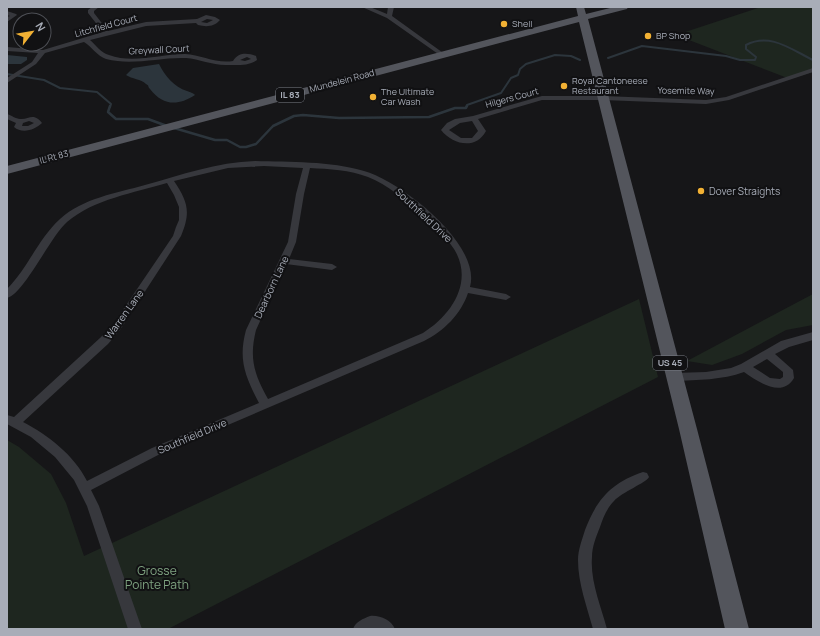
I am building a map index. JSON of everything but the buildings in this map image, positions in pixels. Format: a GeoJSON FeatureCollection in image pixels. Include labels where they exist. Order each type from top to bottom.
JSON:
{"type":"FeatureCollection","features":[{"type":"Feature","properties":{"kind":"main road"},"geometry":{"type":"LineString","coordinates":[[580,7],[583,18]]}},
{"type":"Feature","properties":{"kind":"main road"},"geometry":{"type":"LineString","coordinates":[[592,7],[621,8]]}},
{"type":"Feature","properties":{"kind":"main road","name":"Mundelein Road"},"geometry":{"type":"LineString","coordinates":[[101,145],[621,8]]}},
{"type":"Feature","properties":{"kind":"main road","name":"US 45"},"geometry":{"type":"LineString","coordinates":[[583,18],[736,629]]}},
{"type":"Feature","properties":{"kind":"main road"},"geometry":{"type":"LineString","coordinates":[[544,28],[568,27],[575,29],[588,37]]}},
{"type":"Feature","properties":{"kind":"main road","name":"IL Rt 83"},"geometry":{"type":"LineString","coordinates":[[7,170],[101,145]]}},
{"type":"Feature","properties":{"kind":"street"},"geometry":{"type":"LineString","coordinates":[[96,7],[91,10],[91,13],[106,33]]}},
{"type":"Feature","properties":{"kind":"street"},"geometry":{"type":"LineString","coordinates":[[365,7],[388,17],[442,55]]}},
{"type":"Feature","properties":{"kind":"street"},"geometry":{"type":"LineString","coordinates":[[388,17],[391,7]]}},
{"type":"Feature","properties":{"kind":"street"},"geometry":{"type":"LineString","coordinates":[[7,13],[14,15],[7,20]]}},
{"type":"Feature","properties":{"kind":"street","name":"Litchfield Court"},"geometry":{"type":"LineString","coordinates":[[52,49],[106,33],[146,24],[198,21]]}},
{"type":"Feature","properties":{"kind":"street","name":"Greywall Court"},"geometry":{"type":"LineString","coordinates":[[86,40],[94,44],[104,56],[122,60],[194,56],[222,65],[237,62]]}},
{"type":"Feature","properties":{"kind":"street"},"geometry":{"type":"LineString","coordinates":[[7,80],[34,63],[43,52]]}},
{"type":"Feature","properties":{"kind":"street","name":"Yosemite Way"},"geometry":{"type":"LineString","coordinates":[[603,98],[706,102],[717,101],[728,99],[813,70]]}},
{"type":"Feature","properties":{"kind":"street","name":"Hilgers Court"},"geometry":{"type":"LineString","coordinates":[[474,118],[482,131],[481,136],[476,139],[461,141],[448,135],[445,130],[447,126],[454,122],[474,118],[542,98],[603,98]]}},
{"type":"Feature","properties":{"kind":"street"},"geometry":{"type":"LineString","coordinates":[[7,116],[20,122]]}},
{"type":"Feature","properties":{"kind":"street","name":"Southfield Drive"},"geometry":{"type":"LineString","coordinates":[[7,295],[19,283],[55,229],[75,212],[106,199],[169,180],[228,165],[254,164],[343,169],[361,172],[379,179],[404,194],[451,238],[460,250],[464,260],[467,274],[465,289],[458,306],[448,319],[433,332],[407,345],[156,451],[84,488]]}},
{"type":"Feature","properties":{"kind":"street","name":"Dearborn Lane"},"geometry":{"type":"LineString","coordinates":[[266,405],[248,369],[248,340],[251,330],[292,242],[300,194],[307,166]]}},
{"type":"Feature","properties":{"kind":"street","name":"Warren Lane"},"geometry":{"type":"LineString","coordinates":[[11,421],[104,341],[116,328],[177,236],[184,219],[183,204],[169,180]]}},
{"type":"Feature","properties":{"kind":"street"},"geometry":{"type":"LineString","coordinates":[[284,261],[332,267]]}},
{"type":"Feature","properties":{"kind":"street"},"geometry":{"type":"LineString","coordinates":[[465,289],[506,297]]}},
{"type":"Feature","properties":{"kind":"street"},"geometry":{"type":"LineString","coordinates":[[674,377],[716,375],[732,372],[785,344],[813,336]]}},
{"type":"Feature","properties":{"kind":"street"},"geometry":{"type":"LineString","coordinates":[[745,366],[766,381],[778,384],[787,381],[789,378],[788,370],[768,354]]}},
{"type":"Feature","properties":{"kind":"street"},"geometry":{"type":"LineString","coordinates":[[11,421],[35,434],[59,454],[78,476],[93,506],[135,629]]}},
{"type":"Feature","properties":{"kind":"street"},"geometry":{"type":"LineString","coordinates":[[600,629],[585,562],[588,542],[599,512],[606,501],[615,491],[627,483],[643,477]]}},
{"type":"Feature","properties":{"kind":"street"},"geometry":{"type":"LineString","coordinates":[[360,629],[366,625],[377,623],[382,624],[388,629]]}},
{"type":"Feature","properties":{"kind":"green space"},"geometry":{"type":"Polygon","coordinates":[[[761,7],[813,7],[813,72],[790,79],[676,35],[761,7]]]}},
{"type":"Feature","properties":{"kind":"green space"},"geometry":{"type":"Polygon","coordinates":[[[813,294],[813,325],[786,330],[742,354],[712,365],[687,361],[813,294]]]}},
{"type":"Feature","properties":{"kind":"green space","name":"Grosse Pointe Path"},"geometry":{"type":"Polygon","coordinates":[[[639,299],[658,377],[168,629],[7,629],[7,440],[19,447],[51,474],[66,503],[84,556],[639,299]]]}},
{"type":"Feature","properties":{"kind":"shaded area"},"geometry":{"type":"Polygon","coordinates":[[[7,55],[27,57],[27,60],[21,64],[7,64],[7,55]]]}},
{"type":"Feature","properties":{"kind":"shaded area"},"geometry":{"type":"Polygon","coordinates":[[[159,64],[167,77],[174,84],[195,95],[183,101],[165,101],[155,95],[144,82],[126,75],[133,68],[159,64]]]}},
{"type":"Feature","properties":{"kind":"waterway"},"geometry":{"type":"LineString","coordinates":[[608,58],[642,46],[726,56],[740,60],[755,60],[756,57],[746,49],[746,45],[764,40],[789,47],[813,60]]}},
{"type":"Feature","properties":{"kind":"waterway"},"geometry":{"type":"LineString","coordinates":[[466,107],[467,105],[501,93],[511,78],[518,75],[520,69],[526,64],[555,55],[571,56],[580,60]]}},
{"type":"Feature","properties":{"kind":"waterway"},"geometry":{"type":"LineString","coordinates":[[7,74],[44,80],[60,88],[97,92],[111,104],[110,107]]}},
{"type":"Feature","properties":{"kind":"waterway"},"geometry":{"type":"LineString","coordinates":[[110,106],[108,112],[116,119],[148,119],[167,126]]}},
{"type":"Feature","properties":{"kind":"waterway"},"geometry":{"type":"LineString","coordinates":[[174,128],[215,140],[227,140],[240,147],[246,147],[256,144],[273,126],[294,116],[303,115],[339,118],[429,117],[455,108],[466,108],[467,106]]}},
{"type":"Feature","properties":{"kind":"place","name":"Shell"},"geometry":{"type":"Point","coordinates":[504,24]}},
{"type":"Feature","properties":{"kind":"place","name":"BP Shop"},"geometry":{"type":"Point","coordinates":[648,36]}},
{"type":"Feature","properties":{"kind":"place","name":"Royal Cantoneese Restaurant"},"geometry":{"type":"Point","coordinates":[564,86]}},
{"type":"Feature","properties":{"kind":"place","name":"The Ultimate Car Wash"},"geometry":{"type":"Point","coordinates":[373,97]}},
{"type":"Feature","properties":{"kind":"place","name":"Dover Straights"},"geometry":{"type":"Point","coordinates":[701,191]}}]}
